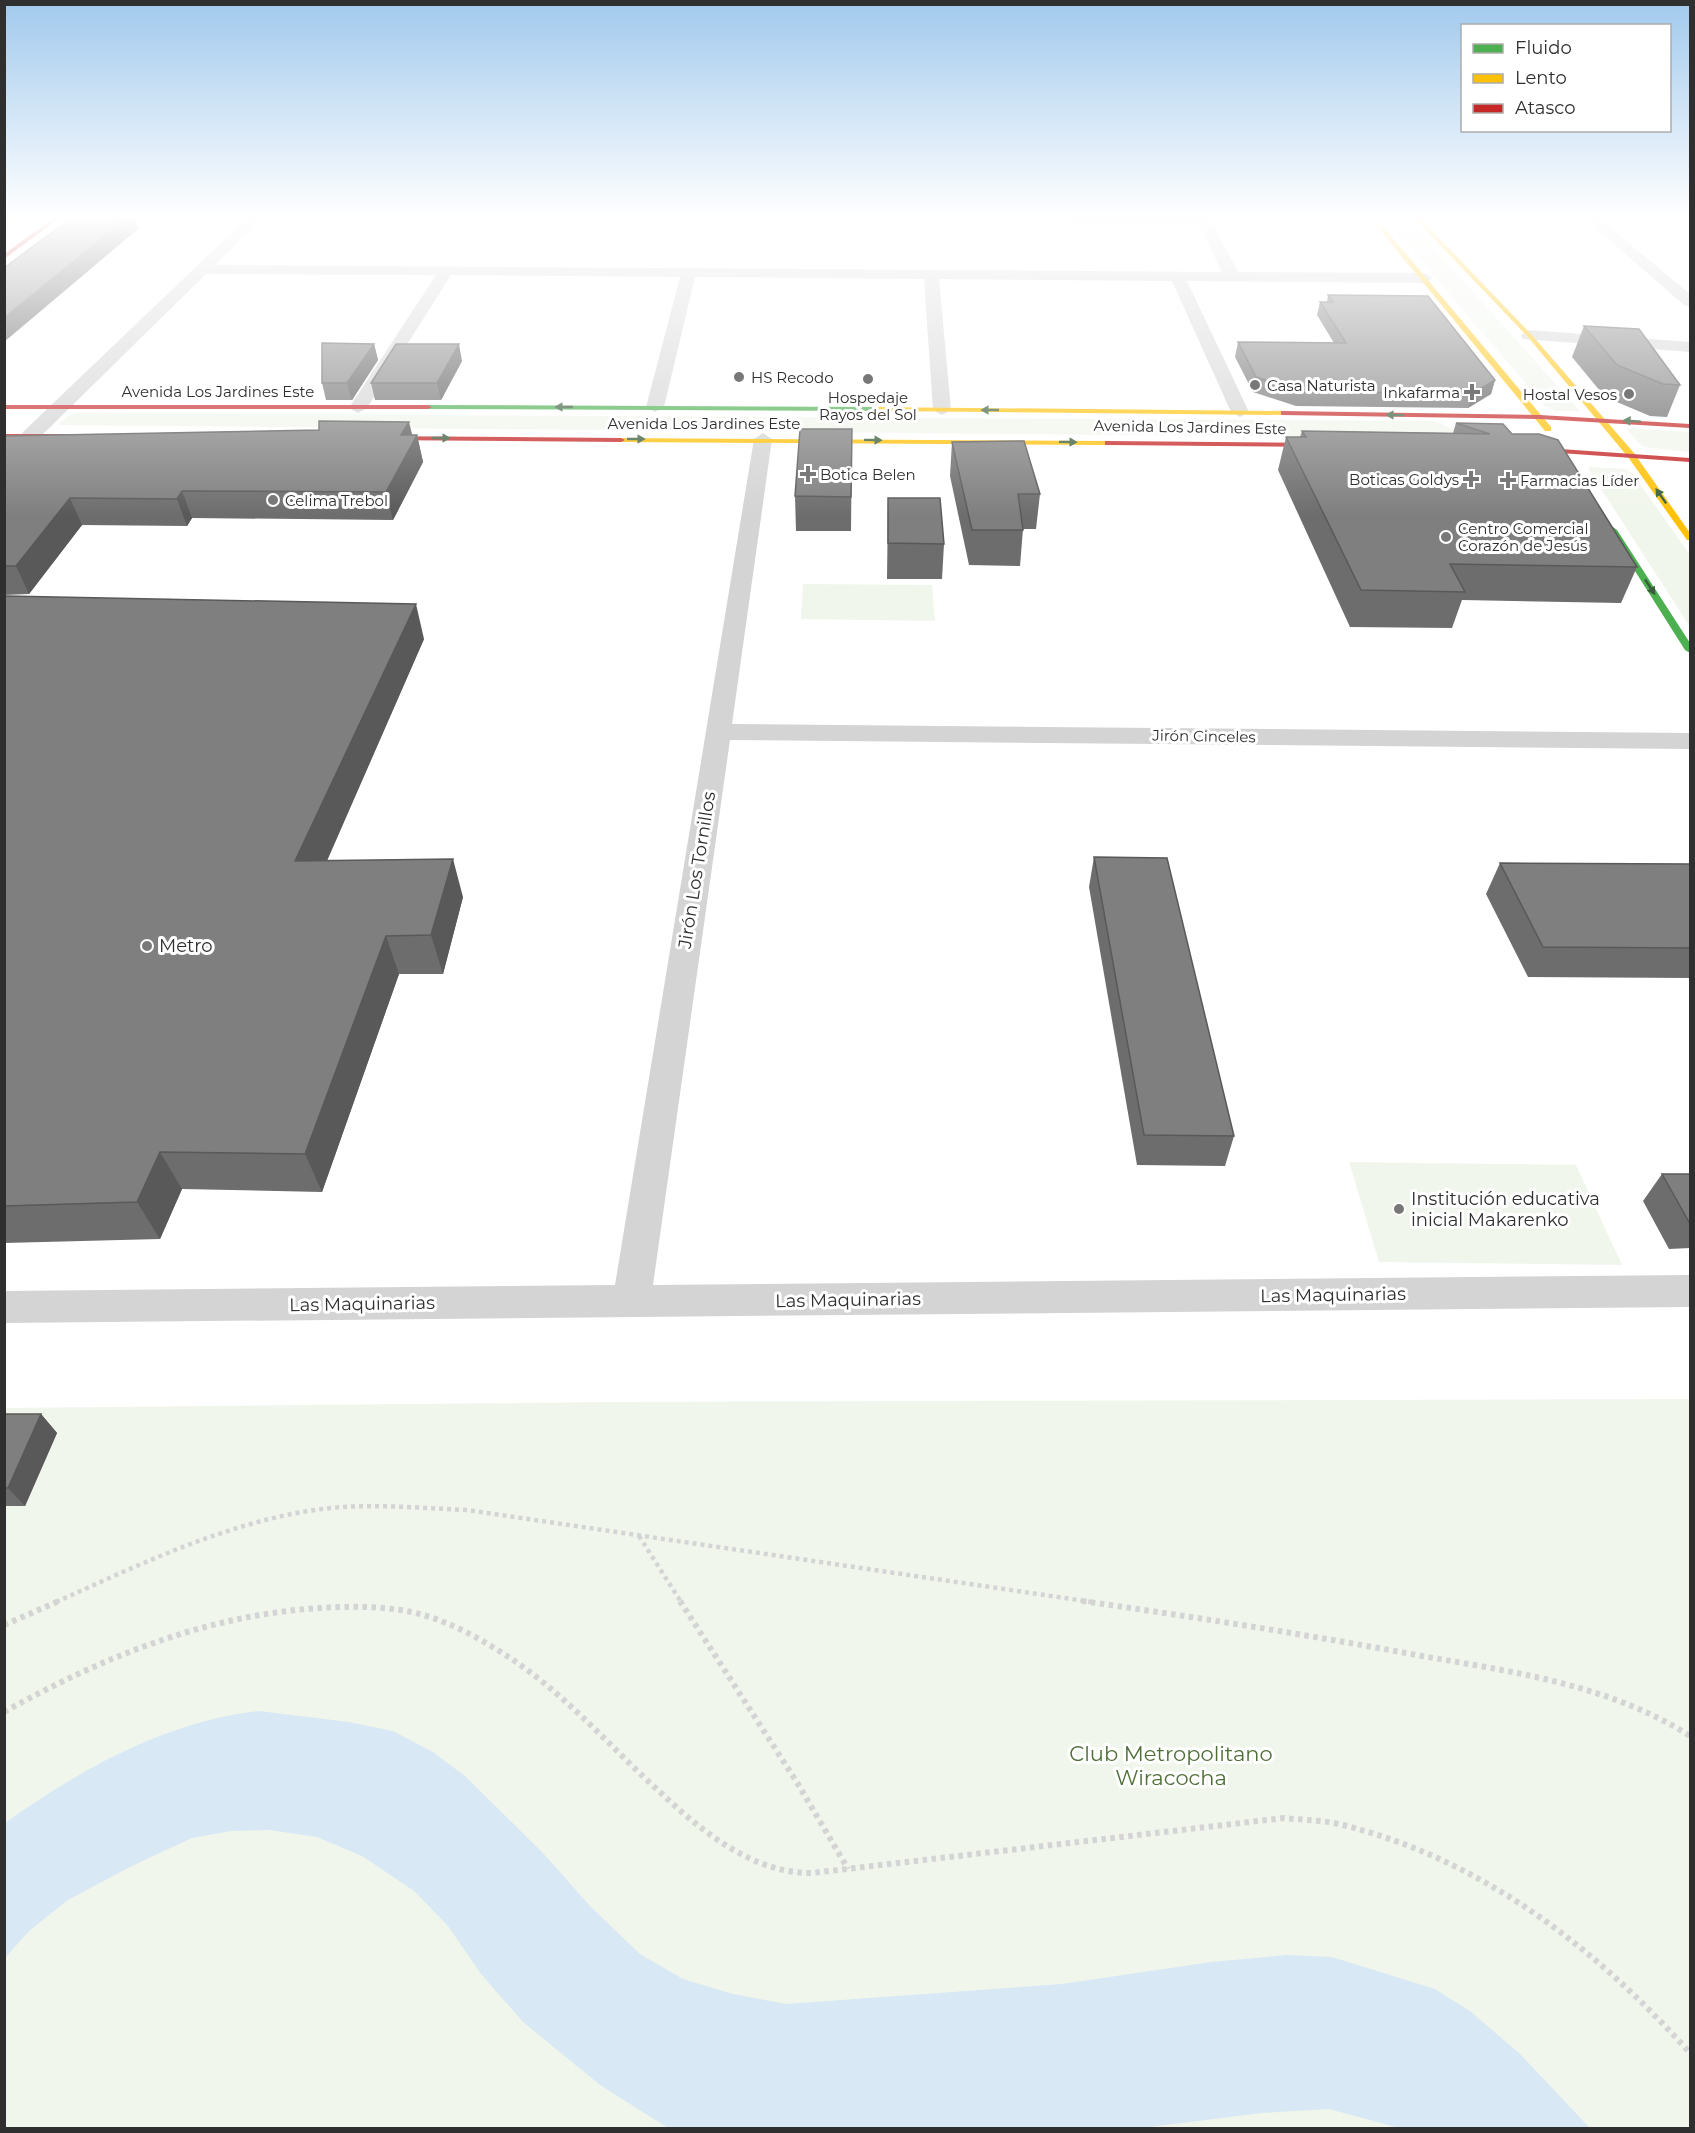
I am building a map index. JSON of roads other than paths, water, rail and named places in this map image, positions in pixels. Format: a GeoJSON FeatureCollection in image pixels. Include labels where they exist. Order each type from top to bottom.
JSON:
{"type":"FeatureCollection","features":[{"type":"Feature","properties":{"kind":"main road"},"geometry":{"type":"LineString","coordinates":[[1458,318],[1540,417],[1574,470]]}},
{"type":"Feature","properties":{"kind":"main road"},"geometry":{"type":"LineString","coordinates":[[1512,318],[1631,455],[1690,538]]}},
{"type":"Feature","properties":{"kind":"main road","name":"Avenida Los Jardines Este"},"geometry":{"type":"LineString","coordinates":[[4,407],[655,407],[1240,412],[1540,417],[1690,426]]}},
{"type":"Feature","properties":{"kind":"main road"},"geometry":{"type":"LineString","coordinates":[[1435,416],[1461,423],[1472,429]]}},
{"type":"Feature","properties":{"kind":"main road"},"geometry":{"type":"LineString","coordinates":[[4,436],[78,436]]}},
{"type":"Feature","properties":{"kind":"main road","name":"Avenida Los Jardines Este"},"geometry":{"type":"LineString","coordinates":[[362,438],[763,439],[1342,445]]}},
{"type":"Feature","properties":{"kind":"main road"},"geometry":{"type":"LineString","coordinates":[[1502,447],[1561,449],[1690,460]]}},
{"type":"Feature","properties":{"kind":"main road"},"geometry":{"type":"LineString","coordinates":[[1606,519],[1690,650]]}},
{"type":"Feature","properties":{"kind":"street"},"geometry":{"type":"LineString","coordinates":[[30,436],[151,318]]}},
{"type":"Feature","properties":{"kind":"street"},"geometry":{"type":"LineString","coordinates":[[358,408],[417,318]]}},
{"type":"Feature","properties":{"kind":"street"},"geometry":{"type":"LineString","coordinates":[[655,407],[677,318]]}},
{"type":"Feature","properties":{"kind":"street"},"geometry":{"type":"LineString","coordinates":[[934,318],[942,410]]}},
{"type":"Feature","properties":{"kind":"street"},"geometry":{"type":"LineString","coordinates":[[1196,318],[1240,412]]}},
{"type":"Feature","properties":{"kind":"street"},"geometry":{"type":"LineString","coordinates":[[1529,335],[1690,347]]}},
{"type":"Feature","properties":{"kind":"street","name":"Jirón Los Tornillos"},"geometry":{"type":"LineString","coordinates":[[631,1302],[763,439]]}},
{"type":"Feature","properties":{"kind":"street","name":"Jirón Cinceles"},"geometry":{"type":"LineString","coordinates":[[718,732],[1690,741]]}},
{"type":"Feature","properties":{"kind":"street","name":"Las Maquinarias"},"geometry":{"type":"LineString","coordinates":[[4,1308],[1690,1291]]}},
{"type":"Feature","properties":{"kind":"water"},"geometry":{"type":"Polygon","coordinates":[[[259,1711],[349,1722],[393,1731],[433,1752],[465,1776],[543,1853],[591,1907],[640,1954],[683,1979],[733,1994],[786,2004],[1062,1984],[1211,1962],[1287,1955],[1332,1957],[1435,1989],[1470,2011],[1520,2054],[1590,2128],[1399,2128],[1329,2109],[1262,2113],[1142,2128],[668,2128],[600,2085],[523,2022],[481,1974],[448,1926],[414,1891],[362,1856],[317,1837],[269,1830],[231,1831],[192,1838],[130,1867],[68,1900],[29,1931],[5,1958],[5,1823],[63,1785],[125,1751],[191,1725],[259,1711]]]}},
{"type":"Feature","properties":{"kind":"place","name":"HS Recodo"},"geometry":{"type":"Point","coordinates":[739,377]}},
{"type":"Feature","properties":{"kind":"place","name":"Hospedaje Rayos del Sol"},"geometry":{"type":"Point","coordinates":[868,379]}},
{"type":"Feature","properties":{"kind":"place","name":"Casa Naturista"},"geometry":{"type":"Point","coordinates":[1255,385]}},
{"type":"Feature","properties":{"kind":"place","name":"Inkafarma"},"geometry":{"type":"Point","coordinates":[1472,392]}},
{"type":"Feature","properties":{"kind":"place","name":"Hostal Vesos"},"geometry":{"type":"Point","coordinates":[1629,394]}},
{"type":"Feature","properties":{"kind":"place","name":"Botica Belen"},"geometry":{"type":"Point","coordinates":[808,474]}},
{"type":"Feature","properties":{"kind":"place","name":"Boticas Goldys"},"geometry":{"type":"Point","coordinates":[1471,479]}},
{"type":"Feature","properties":{"kind":"place","name":"Farmacias Líder"},"geometry":{"type":"Point","coordinates":[1508,480]}},
{"type":"Feature","properties":{"kind":"place","name":"Celima Trebol"},"geometry":{"type":"Point","coordinates":[273,500]}},
{"type":"Feature","properties":{"kind":"place","name":"Centro Comercial Corazón de Jesús"},"geometry":{"type":"Point","coordinates":[1446,537]}},
{"type":"Feature","properties":{"kind":"place","name":"Metro"},"geometry":{"type":"Point","coordinates":[147,946]}},
{"type":"Feature","properties":{"kind":"place","name":"Institución educativa inicial Makarenko"},"geometry":{"type":"Point","coordinates":[1399,1209]}},
{"type":"Feature","properties":{"kind":"park label","name":"Club Metropolitano Wiracocha"},"geometry":{"type":"Point","coordinates":[1171,1765]}}]}
